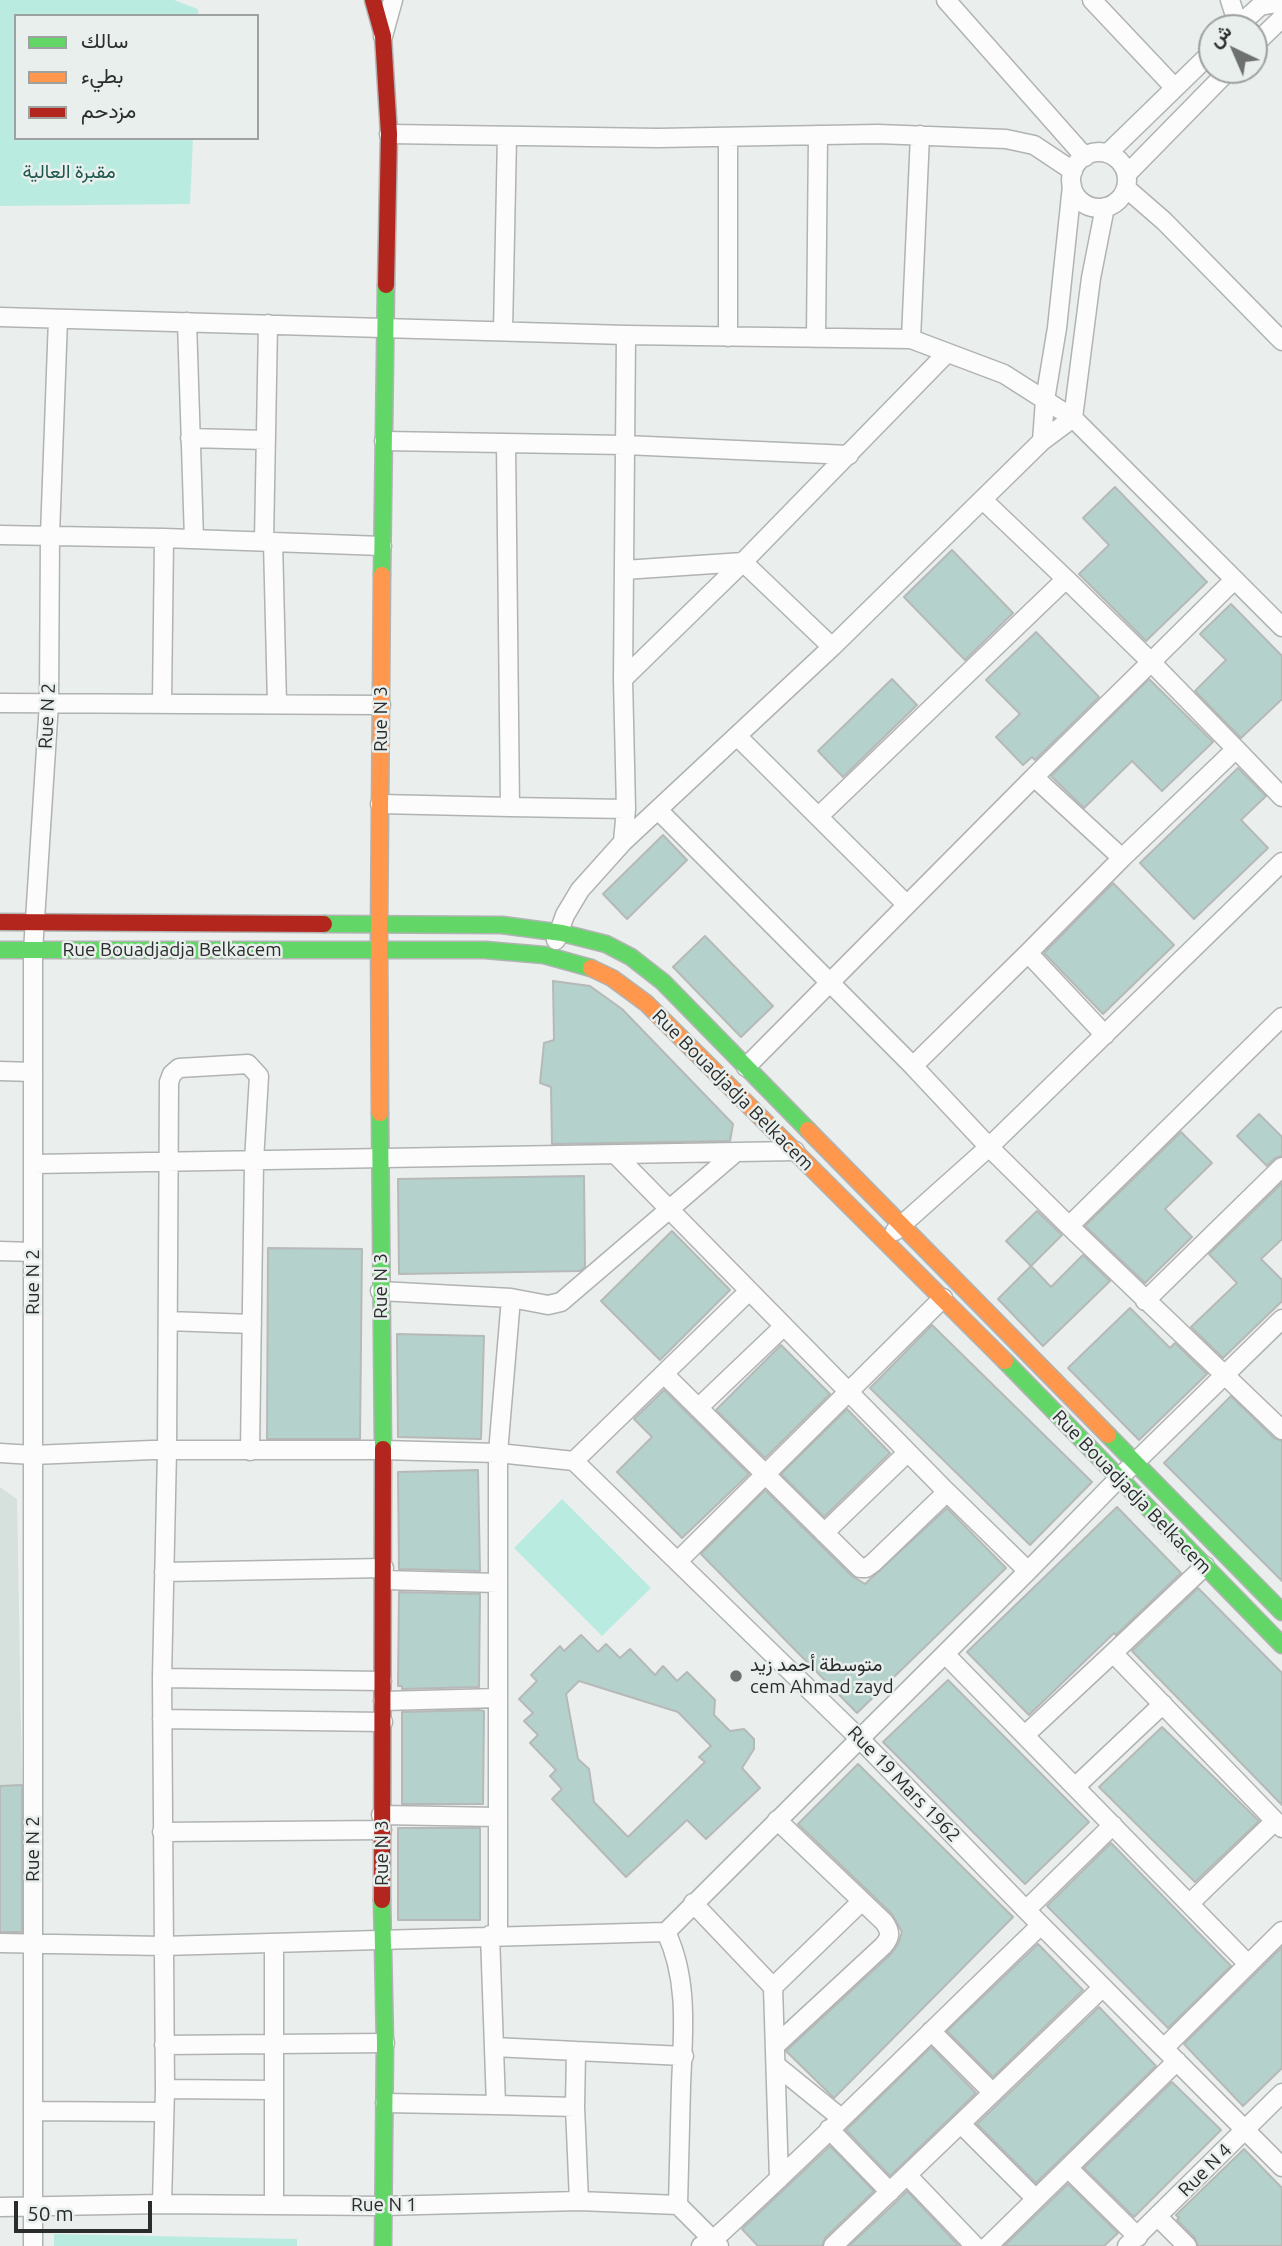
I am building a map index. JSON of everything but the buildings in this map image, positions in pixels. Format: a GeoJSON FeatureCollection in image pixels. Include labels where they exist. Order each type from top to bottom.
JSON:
{"type":"FeatureCollection","features":[{"type":"Feature","properties":{"kind":"street","name":"Rue N 3"},"geometry":{"type":"LineString","coordinates":[[373,0],[383,36],[389,134],[379,925],[384,1574],[381,1823],[385,2043],[383,2246]]}},
{"type":"Feature","properties":{"kind":"street"},"geometry":{"type":"LineString","coordinates":[[383,36],[393,0]]}},
{"type":"Feature","properties":{"kind":"street"},"geometry":{"type":"LineString","coordinates":[[946,0],[1085,157]]}},
{"type":"Feature","properties":{"kind":"street"},"geometry":{"type":"LineString","coordinates":[[1092,0],[1175,88]]}},
{"type":"Feature","properties":{"kind":"street"},"geometry":{"type":"LineString","coordinates":[[1259,3],[1282,2]]}},
{"type":"Feature","properties":{"kind":"street"},"geometry":{"type":"LineString","coordinates":[[1259,3],[1279,22]]}},
{"type":"Feature","properties":{"kind":"street"},"geometry":{"type":"LineString","coordinates":[[1108,153],[1198,66]]}},
{"type":"Feature","properties":{"kind":"street"},"geometry":{"type":"LineString","coordinates":[[389,134],[728,137],[920,135],[1006,139],[1034,145],[1072,178],[1078,199],[1091,207],[1105,207],[1118,201],[1127,181],[1216,84]]}},
{"type":"Feature","properties":{"kind":"street"},"geometry":{"type":"LineString","coordinates":[[816,338],[818,135]]}},
{"type":"Feature","properties":{"kind":"street"},"geometry":{"type":"LineString","coordinates":[[911,339],[920,135]]}},
{"type":"Feature","properties":{"kind":"street"},"geometry":{"type":"LineString","coordinates":[[503,331],[507,136]]}},
{"type":"Feature","properties":{"kind":"street"},"geometry":{"type":"LineString","coordinates":[[728,137],[728,337]]}},
{"type":"Feature","properties":{"kind":"street"},"geometry":{"type":"LineString","coordinates":[[1042,441],[1072,178],[1080,159],[1093,152],[1108,153],[1120,161],[1127,181],[1282,341]]}},
{"type":"Feature","properties":{"kind":"street"},"geometry":{"type":"LineString","coordinates":[[552,957],[558,932],[580,890],[623,842],[738,737],[1042,441],[1073,418],[1091,278],[1105,207]]}},
{"type":"Feature","properties":{"kind":"street"},"geometry":{"type":"LineString","coordinates":[[0,317],[626,335],[911,339],[996,370],[1073,418],[1282,627]]}},
{"type":"Feature","properties":{"kind":"street","name":"Rue N 2"},"geometry":{"type":"LineString","coordinates":[[33,2246],[33,922],[49,704],[50,536],[58,319]]}},
{"type":"Feature","properties":{"kind":"street"},"geometry":{"type":"LineString","coordinates":[[187,322],[194,539]]}},
{"type":"Feature","properties":{"kind":"street"},"geometry":{"type":"LineString","coordinates":[[268,324],[266,440],[277,704]]}},
{"type":"Feature","properties":{"kind":"street"},"geometry":{"type":"LineString","coordinates":[[623,842],[626,809],[623,679],[626,335]]}},
{"type":"Feature","properties":{"kind":"street"},"geometry":{"type":"LineString","coordinates":[[623,679],[743,562],[947,353]]}},
{"type":"Feature","properties":{"kind":"street"},"geometry":{"type":"LineString","coordinates":[[190,438],[266,440]]}},
{"type":"Feature","properties":{"kind":"street"},"geometry":{"type":"LineString","coordinates":[[384,442],[625,446],[849,455]]}},
{"type":"Feature","properties":{"kind":"street"},"geometry":{"type":"LineString","coordinates":[[506,444],[510,807]]}},
{"type":"Feature","properties":{"kind":"street"},"geometry":{"type":"LineString","coordinates":[[984,500],[1151,663],[1282,797]]}},
{"type":"Feature","properties":{"kind":"street"},"geometry":{"type":"LineString","coordinates":[[0,535],[382,546]]}},
{"type":"Feature","properties":{"kind":"street"},"geometry":{"type":"LineString","coordinates":[[162,703],[164,538]]}},
{"type":"Feature","properties":{"kind":"street"},"geometry":{"type":"LineString","coordinates":[[624,570],[743,562],[832,647]]}},
{"type":"Feature","properties":{"kind":"street"},"geometry":{"type":"LineString","coordinates":[[819,816],[1066,579]]}},
{"type":"Feature","properties":{"kind":"street"},"geometry":{"type":"LineString","coordinates":[[746,1067],[906,904],[1234,580]]}},
{"type":"Feature","properties":{"kind":"street"},"geometry":{"type":"LineString","coordinates":[[0,703],[381,705]]}},
{"type":"Feature","properties":{"kind":"street"},"geometry":{"type":"LineString","coordinates":[[738,737],[906,904]]}},
{"type":"Feature","properties":{"kind":"street"},"geometry":{"type":"LineString","coordinates":[[914,1066],[1122,858],[1236,749]]}},
{"type":"Feature","properties":{"kind":"street"},"geometry":{"type":"LineString","coordinates":[[1034,777],[1122,858]]}},
{"type":"Feature","properties":{"kind":"street"},"geometry":{"type":"LineString","coordinates":[[380,804],[626,809]]}},
{"type":"Feature","properties":{"kind":"street"},"geometry":{"type":"LineString","coordinates":[[658,810],[914,1066],[989,1147],[1282,1430]]}},
{"type":"Feature","properties":{"kind":"street"},"geometry":{"type":"LineString","coordinates":[[885,1241],[989,1147],[1282,862]]}},
{"type":"Feature","properties":{"kind":"street","name":"Rue Bouadjadja Belkacem"},"geometry":{"type":"LineString","coordinates":[[0,922],[502,925],[558,932],[616,949],[663,982],[1282,1612]]}},
{"type":"Feature","properties":{"kind":"street","name":"Rue Bouadjadja Belkacem"},"geometry":{"type":"LineString","coordinates":[[0,950],[485,950],[552,957],[600,972],[635,995],[795,1151],[943,1298],[1282,1645]]}},
{"type":"Feature","properties":{"kind":"street"},"geometry":{"type":"LineString","coordinates":[[1028,953],[1105,1035]]}},
{"type":"Feature","properties":{"kind":"street"},"geometry":{"type":"LineString","coordinates":[[1069,1226],[1282,1017]]}},
{"type":"Feature","properties":{"kind":"street"},"geometry":{"type":"LineString","coordinates":[[162,2204],[165,2089],[162,1678],[167,1450],[169,1082],[172,1074],[179,1068],[248,1064],[259,1076],[254,1161],[250,1451]]}},
{"type":"Feature","properties":{"kind":"street"},"geometry":{"type":"LineString","coordinates":[[0,1071],[33,1072]]}},
{"type":"Feature","properties":{"kind":"street"},"geometry":{"type":"LineString","coordinates":[[33,1164],[795,1151]]}},
{"type":"Feature","properties":{"kind":"street"},"geometry":{"type":"LineString","coordinates":[[380,1291],[511,1298],[548,1306],[561,1302],[735,1153]]}},
{"type":"Feature","properties":{"kind":"street"},"geometry":{"type":"LineString","coordinates":[[617,1156],[907,1453],[1028,1571]]}},
{"type":"Feature","properties":{"kind":"street"},"geometry":{"type":"LineString","coordinates":[[1146,1301],[1282,1167]]}},
{"type":"Feature","properties":{"kind":"street"},"geometry":{"type":"LineString","coordinates":[[0,1251],[33,1252]]}},
{"type":"Feature","properties":{"kind":"street"},"geometry":{"type":"LineString","coordinates":[[0,1453],[33,1455],[167,1450],[382,1450],[498,1453],[574,1461],[748,1292]]}},
{"type":"Feature","properties":{"kind":"street"},"geometry":{"type":"LineString","coordinates":[[496,2105],[494,1935],[498,1817],[498,1453],[511,1298]]}},
{"type":"Feature","properties":{"kind":"street"},"geometry":{"type":"LineString","coordinates":[[678,1561],[943,1298]]}},
{"type":"Feature","properties":{"kind":"street"},"geometry":{"type":"LineString","coordinates":[[0,1943],[163,1946],[666,1932],[1135,1462],[1282,1319]]}},
{"type":"Feature","properties":{"kind":"street"},"geometry":{"type":"LineString","coordinates":[[167,1321],[252,1324]]}},
{"type":"Feature","properties":{"kind":"street"},"geometry":{"type":"LineString","coordinates":[[698,1408],[783,1327]]}},
{"type":"Feature","properties":{"kind":"street"},"geometry":{"type":"LineString","coordinates":[[664,1374],[858,1567],[866,1568],[947,1492]]}},
{"type":"Feature","properties":{"kind":"street"},"geometry":{"type":"LineString","coordinates":[[824,1533],[907,1453]]}},
{"type":"Feature","properties":{"kind":"street","name":"Rue 19 Mars 1962"},"geometry":{"type":"LineString","coordinates":[[574,1461],[860,1739],[1026,1910],[1282,2166]]}},
{"type":"Feature","properties":{"kind":"street"},"geometry":{"type":"LineString","coordinates":[[1025,1735],[1205,1566]]}},
{"type":"Feature","properties":{"kind":"street"},"geometry":{"type":"LineString","coordinates":[[163,1572],[384,1574],[498,1583]]}},
{"type":"Feature","properties":{"kind":"street"},"geometry":{"type":"LineString","coordinates":[[1113,1653],[1278,1824],[1190,1903]]}},
{"type":"Feature","properties":{"kind":"street"},"geometry":{"type":"LineString","coordinates":[[945,1654],[1248,1964]]}},
{"type":"Feature","properties":{"kind":"street"},"geometry":{"type":"LineString","coordinates":[[162,1678],[382,1681]]}},
{"type":"Feature","properties":{"kind":"street"},"geometry":{"type":"LineString","coordinates":[[383,1702],[498,1698]]}},
{"type":"Feature","properties":{"kind":"street"},"geometry":{"type":"LineString","coordinates":[[1075,1787],[1163,1704]]}},
{"type":"Feature","properties":{"kind":"street"},"geometry":{"type":"LineString","coordinates":[[162,1720],[383,1722]]}},
{"type":"Feature","properties":{"kind":"street"},"geometry":{"type":"LineString","coordinates":[[162,1832],[498,1817]]}},
{"type":"Feature","properties":{"kind":"street"},"geometry":{"type":"LineString","coordinates":[[776,2045],[889,1939],[887,1927],[777,1820]]}},
{"type":"Feature","properties":{"kind":"street"},"geometry":{"type":"LineString","coordinates":[[1026,1910],[1113,1825]]}},
{"type":"Feature","properties":{"kind":"street"},"geometry":{"type":"LineString","coordinates":[[773,1987],[862,1901]]}},
{"type":"Feature","properties":{"kind":"street"},"geometry":{"type":"LineString","coordinates":[[693,1903],[773,1987],[779,2179]]}},
{"type":"Feature","properties":{"kind":"street"},"geometry":{"type":"LineString","coordinates":[[666,1932],[680,1969],[684,2056],[678,2205],[711,2244],[1041,1925]]}},
{"type":"Feature","properties":{"kind":"street"},"geometry":{"type":"LineString","coordinates":[[988,2246],[1069,2169],[1248,1964],[1282,1931]]}},
{"type":"Feature","properties":{"kind":"street"},"geometry":{"type":"LineString","coordinates":[[274,1943],[274,2204]]}},
{"type":"Feature","properties":{"kind":"street"},"geometry":{"type":"LineString","coordinates":[[833,2246],[1103,1987]]}},
{"type":"Feature","properties":{"kind":"street"},"geometry":{"type":"LineString","coordinates":[[931,2031],[993,2092]]}},
{"type":"Feature","properties":{"kind":"street"},"geometry":{"type":"LineString","coordinates":[[164,2045],[385,2043]]}},
{"type":"Feature","properties":{"kind":"street"},"geometry":{"type":"LineString","coordinates":[[494,2047],[684,2056]]}},
{"type":"Feature","properties":{"kind":"street"},"geometry":{"type":"LineString","coordinates":[[576,2051],[575,2107],[579,2201]]}},
{"type":"Feature","properties":{"kind":"street"},"geometry":{"type":"LineString","coordinates":[[777,2066],[835,2123],[890,2192]]}},
{"type":"Feature","properties":{"kind":"street"},"geometry":{"type":"LineString","coordinates":[[165,2089],[274,2090]]}},
{"type":"Feature","properties":{"kind":"street","name":"Rue N 4"},"geometry":{"type":"LineString","coordinates":[[1132,2241],[1282,2092]]}},
{"type":"Feature","properties":{"kind":"street"},"geometry":{"type":"LineString","coordinates":[[384,2103],[575,2107]]}},
{"type":"Feature","properties":{"kind":"street"},"geometry":{"type":"LineString","coordinates":[[33,2111],[164,2112]]}},
{"type":"Feature","properties":{"kind":"street"},"geometry":{"type":"LineString","coordinates":[[961,2124],[1036,2199]]}},
{"type":"Feature","properties":{"kind":"street"},"geometry":{"type":"LineString","coordinates":[[1069,2169],[1132,2241]]}},
{"type":"Feature","properties":{"kind":"street"},"geometry":{"type":"LineString","coordinates":[[907,2175],[975,2246]]}},
{"type":"Feature","properties":{"kind":"street","name":"Rue N 1"},"geometry":{"type":"LineString","coordinates":[[0,2207],[162,2204],[382,2206],[579,2201],[678,2205]]}},
{"type":"Feature","properties":{"kind":"street"},"geometry":{"type":"LineString","coordinates":[[1158,2217],[1187,2246]]}},
{"type":"Feature","properties":{"kind":"shaded area"},"geometry":{"type":"Polygon","coordinates":[[[0,1487],[17,1499],[22,1785],[0,1786],[0,1487]]]}},
{"type":"Feature","properties":{"kind":"green space","name":"مقبرة العالية"},"geometry":{"type":"Polygon","coordinates":[[[0,0],[174,0],[198,9],[198,14],[14,14],[14,140],[193,140],[190,204],[0,206],[0,0]]]}},
{"type":"Feature","properties":{"kind":"green space"},"geometry":{"type":"Polygon","coordinates":[[[562,1499],[651,1588],[602,1636],[514,1548],[562,1499]]]}},
{"type":"Feature","properties":{"kind":"green space"},"geometry":{"type":"Polygon","coordinates":[[[54,2234],[297,2239],[297,2246],[54,2246],[54,2234]]]}},
{"type":"Feature","properties":{"kind":"traffic: fast"},"geometry":{"type":"LineString","coordinates":[[382,575],[386,285]]}},
{"type":"Feature","properties":{"kind":"traffic: fast"},"geometry":{"type":"LineString","coordinates":[[324,924],[502,925],[562,933],[606,944],[631,957],[663,982],[808,1130]]}},
{"type":"Feature","properties":{"kind":"traffic: fast"},"geometry":{"type":"LineString","coordinates":[[0,950],[485,950],[544,955],[591,968]]}},
{"type":"Feature","properties":{"kind":"traffic: fast"},"geometry":{"type":"LineString","coordinates":[[380,1113],[383,1449]]}},
{"type":"Feature","properties":{"kind":"traffic: fast"},"geometry":{"type":"LineString","coordinates":[[1005,1361],[1282,1645]]}},
{"type":"Feature","properties":{"kind":"traffic: fast"},"geometry":{"type":"LineString","coordinates":[[1108,1435],[1282,1612]]}},
{"type":"Feature","properties":{"kind":"traffic: fast"},"geometry":{"type":"LineString","coordinates":[[382,1900],[385,2043],[383,2246]]}},
{"type":"Feature","properties":{"kind":"traffic: slow"},"geometry":{"type":"LineString","coordinates":[[380,1113],[382,575]]}},
{"type":"Feature","properties":{"kind":"traffic: slow"},"geometry":{"type":"LineString","coordinates":[[591,968],[612,978],[646,1003],[1005,1361]]}},
{"type":"Feature","properties":{"kind":"traffic: slow"},"geometry":{"type":"LineString","coordinates":[[808,1130],[1108,1435]]}},
{"type":"Feature","properties":{"kind":"traffic: jam"},"geometry":{"type":"LineString","coordinates":[[373,0],[383,36],[389,134],[386,285]]}},
{"type":"Feature","properties":{"kind":"traffic: jam"},"geometry":{"type":"LineString","coordinates":[[0,922],[324,924]]}},
{"type":"Feature","properties":{"kind":"traffic: jam"},"geometry":{"type":"LineString","coordinates":[[382,1900],[383,1449]]}},
{"type":"Feature","properties":{"kind":"place","name":"متوسطة أحمد زيد cem Ahmad zayd"},"geometry":{"type":"Point","coordinates":[736,1676]}}]}
